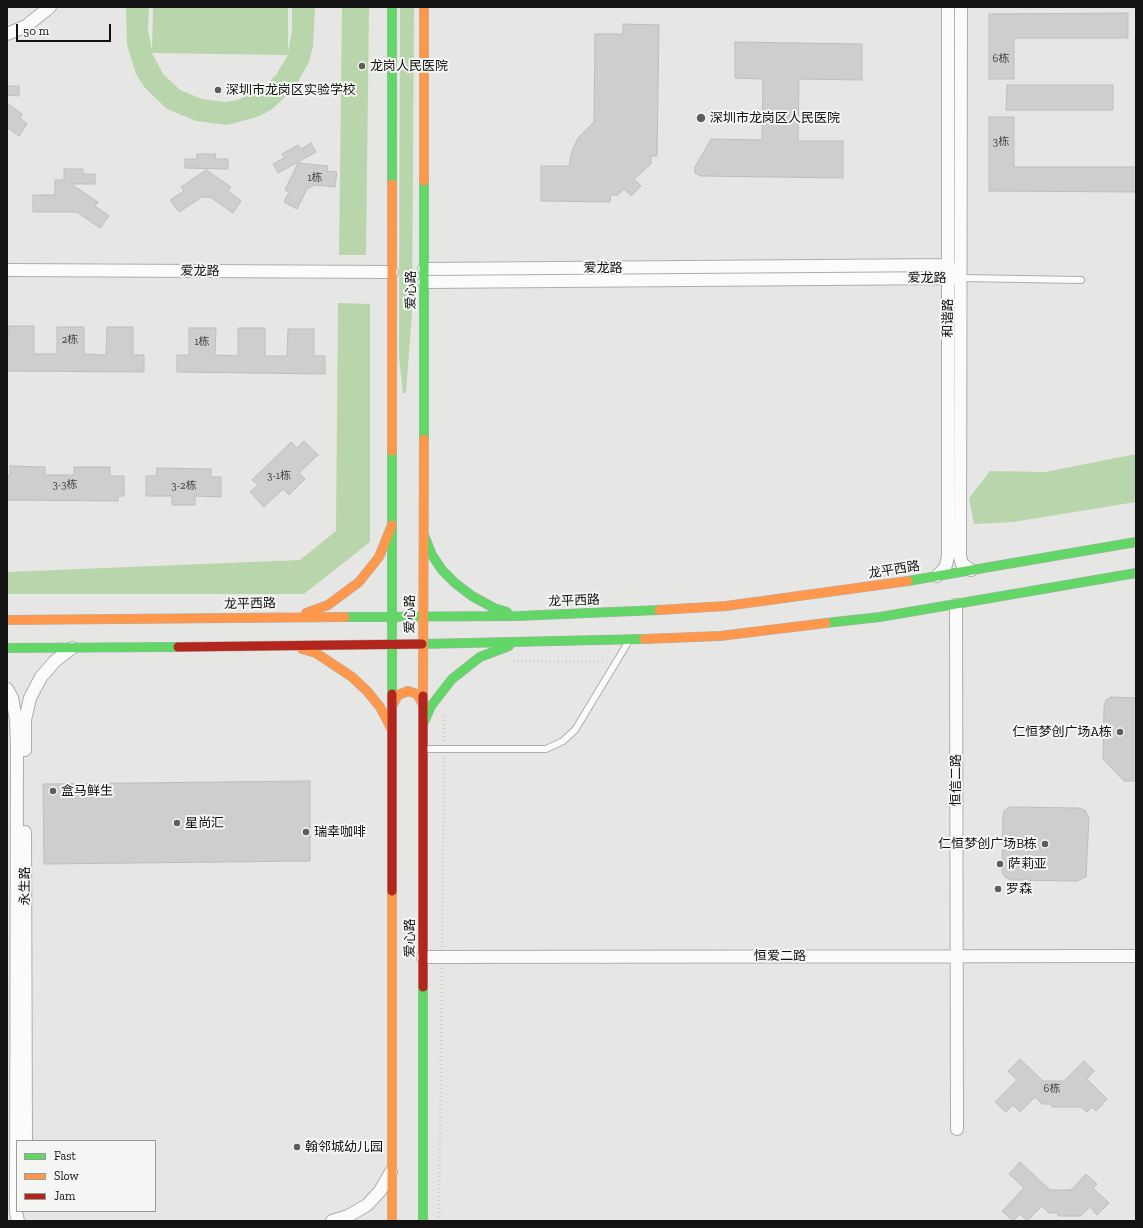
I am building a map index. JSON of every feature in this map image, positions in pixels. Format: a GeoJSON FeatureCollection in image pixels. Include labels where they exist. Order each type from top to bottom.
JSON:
{"type":"FeatureCollection","features":[{"type":"Feature","properties":{"kind":"main road","name":"爱心路"},"geometry":{"type":"LineString","coordinates":[[392,7],[392,1221]]}},
{"type":"Feature","properties":{"kind":"main road","name":"爱心路"},"geometry":{"type":"LineString","coordinates":[[423,1221],[424,7]]}},
{"type":"Feature","properties":{"kind":"main road"},"geometry":{"type":"LineString","coordinates":[[290,617],[310,612],[328,605],[345,594],[359,582],[379,557],[392,525]]}},
{"type":"Feature","properties":{"kind":"main road"},"geometry":{"type":"LineString","coordinates":[[424,535],[432,555],[442,570],[455,583],[472,596],[494,608],[518,616]]}},
{"type":"Feature","properties":{"kind":"main road","name":"龙平西路"},"geometry":{"type":"LineString","coordinates":[[7,620],[518,616],[633,612],[726,606],[884,585],[1136,542]]}},
{"type":"Feature","properties":{"kind":"main road"},"geometry":{"type":"LineString","coordinates":[[7,648],[293,646],[630,640],[720,636],[880,617],[1136,573]]}},
{"type":"Feature","properties":{"kind":"main road"},"geometry":{"type":"LineString","coordinates":[[424,722],[431,706],[440,692],[464,668],[500,648],[528,641]]}},
{"type":"Feature","properties":{"kind":"main road"},"geometry":{"type":"LineString","coordinates":[[293,646],[316,653],[352,677],[367,691],[380,707],[391,728]]}},
{"type":"Feature","properties":{"kind":"main road"},"geometry":{"type":"LineString","coordinates":[[392,706],[398,695],[408,691],[417,694],[424,706]]}},
{"type":"Feature","properties":{"kind":"street"},"geometry":{"type":"LineString","coordinates":[[7,34],[26,26],[50,7]]}},
{"type":"Feature","properties":{"kind":"street","name":"和谐路"},"geometry":{"type":"LineString","coordinates":[[937,576],[945,568],[948,556],[948,7]]}},
{"type":"Feature","properties":{"kind":"street","name":"和谐路"},"geometry":{"type":"LineString","coordinates":[[961,7],[960,557],[962,564],[971,570]]}},
{"type":"Feature","properties":{"kind":"street","name":"爱龙路"},"geometry":{"type":"LineString","coordinates":[[424,269],[948,265],[961,278]]}},
{"type":"Feature","properties":{"kind":"street","name":"爱龙路"},"geometry":{"type":"LineString","coordinates":[[7,270],[392,272]]}},
{"type":"Feature","properties":{"kind":"street","name":"爱龙路"},"geometry":{"type":"LineString","coordinates":[[424,282],[961,278]]}},
{"type":"Feature","properties":{"kind":"street","name":"恒信二路"},"geometry":{"type":"LineString","coordinates":[[956,605],[957,1128]]}},
{"type":"Feature","properties":{"kind":"street","name":"永生路"},"geometry":{"type":"LineString","coordinates":[[26,1140],[25,720],[30,698],[41,677],[55,661],[72,648]]}},
{"type":"Feature","properties":{"kind":"street"},"geometry":{"type":"LineString","coordinates":[[7,689],[12,698],[16,720],[17,742],[16,1140]]}},
{"type":"Feature","properties":{"kind":"street","name":"恒爱二路"},"geometry":{"type":"LineString","coordinates":[[423,957],[1136,956]]}},
{"type":"Feature","properties":{"kind":"street"},"geometry":{"type":"LineString","coordinates":[[332,1221],[348,1216],[367,1205],[380,1191],[392,1171]]}},
{"type":"Feature","properties":{"kind":"lane"},"geometry":{"type":"LineString","coordinates":[[961,278],[1081,280]]}},
{"type":"Feature","properties":{"kind":"lane"},"geometry":{"type":"LineString","coordinates":[[423,749],[546,749],[563,741],[575,730],[630,640]]}},
{"type":"Feature","properties":{"kind":"path"},"geometry":{"type":"LineString","coordinates":[[511,662],[616,662]]}},
{"type":"Feature","properties":{"kind":"path"},"geometry":{"type":"LineString","coordinates":[[439,1221],[444,749],[446,709]]}},
{"type":"Feature","properties":{"kind":"green space"},"geometry":{"type":"Polygon","coordinates":[[[126,7],[149,7],[148,30],[152,51],[153,7],[288,7],[288,52],[292,31],[292,7],[315,7],[313,47],[309,62],[294,89],[271,110],[257,117],[227,125],[196,121],[167,109],[145,88],[136,74],[127,45],[126,7]],[[152,53],[163,74],[180,90],[202,99],[225,102],[237,100],[259,91],[276,75],[288,55],[152,53]]]}},
{"type":"Feature","properties":{"kind":"green space"},"geometry":{"type":"Polygon","coordinates":[[[342,7],[369,7],[366,255],[339,255],[342,7]]]}},
{"type":"Feature","properties":{"kind":"green space"},"geometry":{"type":"Polygon","coordinates":[[[400,7],[414,7],[412,313],[406,393],[403,393],[399,356],[400,7]]]}},
{"type":"Feature","properties":{"kind":"green space"},"geometry":{"type":"Polygon","coordinates":[[[338,303],[370,304],[370,542],[304,594],[7,594],[7,572],[300,560],[336,531],[338,303]]]}},
{"type":"Feature","properties":{"kind":"green space"},"geometry":{"type":"Polygon","coordinates":[[[1136,454],[1136,502],[1013,522],[974,524],[969,498],[990,471],[1045,472],[1136,454]]]}},
{"type":"Feature","properties":{"kind":"building"},"geometry":{"type":"Polygon","coordinates":[[[1128,13],[1128,38],[1014,38],[1014,79],[989,79],[989,14],[1128,13]]]}},
{"type":"Feature","properties":{"kind":"building"},"geometry":{"type":"Polygon","coordinates":[[[623,24],[659,25],[657,156],[651,156],[651,164],[634,179],[641,186],[631,196],[624,189],[618,195],[611,195],[610,202],[541,201],[541,166],[569,166],[572,151],[578,138],[594,122],[595,34],[623,34],[623,24]]]}},
{"type":"Feature","properties":{"kind":"building"},"geometry":{"type":"Polygon","coordinates":[[[735,42],[862,44],[862,80],[799,79],[798,141],[843,141],[843,178],[700,176],[695,173],[695,167],[711,139],[762,140],[763,79],[735,78],[735,42]]]}},
{"type":"Feature","properties":{"kind":"building"},"geometry":{"type":"Polygon","coordinates":[[[1007,85],[1113,85],[1113,110],[1006,110],[1007,85]]]}},
{"type":"Feature","properties":{"kind":"building"},"geometry":{"type":"Polygon","coordinates":[[[7,86],[19,86],[19,96],[7,95],[7,86]]]}},
{"type":"Feature","properties":{"kind":"building"},"geometry":{"type":"Polygon","coordinates":[[[7,103],[22,114],[20,118],[27,124],[19,136],[7,127],[7,103]]]}},
{"type":"Feature","properties":{"kind":"building"},"geometry":{"type":"Polygon","coordinates":[[[989,117],[1014,117],[1014,167],[1136,167],[1136,192],[989,191],[989,117]]]}},
{"type":"Feature","properties":{"kind":"building"},"geometry":{"type":"Polygon","coordinates":[[[311,143],[316,152],[278,173],[273,164],[284,158],[282,154],[298,145],[301,149],[311,143]]]}},
{"type":"Feature","properties":{"kind":"building"},"geometry":{"type":"Polygon","coordinates":[[[197,154],[216,154],[215,159],[228,159],[228,169],[185,168],[185,159],[197,159],[197,154]]]}},
{"type":"Feature","properties":{"kind":"building"},"geometry":{"type":"Polygon","coordinates":[[[298,163],[328,166],[327,171],[337,172],[335,187],[315,185],[307,189],[297,209],[284,202],[289,192],[285,190],[298,163]]]}},
{"type":"Feature","properties":{"kind":"building"},"geometry":{"type":"Polygon","coordinates":[[[64,169],[83,169],[83,174],[95,174],[95,184],[71,184],[98,202],[95,206],[109,216],[100,228],[77,212],[33,212],[33,195],[55,195],[55,180],[64,180],[64,169]]]}},
{"type":"Feature","properties":{"kind":"building"},"geometry":{"type":"Polygon","coordinates":[[[206,170],[231,187],[228,191],[241,201],[233,213],[210,197],[202,197],[179,212],[170,200],[184,191],[181,187],[206,170]]]}},
{"type":"Feature","properties":{"kind":"building"},"geometry":{"type":"Polygon","coordinates":[[[8,326],[34,326],[34,354],[57,354],[57,327],[84,327],[84,354],[106,355],[107,327],[133,327],[133,355],[144,355],[144,372],[7,371],[8,326]]]}},
{"type":"Feature","properties":{"kind":"building"},"geometry":{"type":"Polygon","coordinates":[[[189,328],[216,328],[215,355],[238,356],[238,328],[265,328],[265,356],[287,356],[288,329],[314,329],[314,356],[325,356],[325,374],[177,372],[177,355],[189,355],[189,328]]]}},
{"type":"Feature","properties":{"kind":"building"},"geometry":{"type":"Polygon","coordinates":[[[304,441],[318,455],[299,473],[305,479],[289,495],[283,489],[264,507],[250,492],[258,485],[252,480],[291,442],[297,448],[304,441]]]}},
{"type":"Feature","properties":{"kind":"building"},"geometry":{"type":"Polygon","coordinates":[[[10,466],[45,467],[45,475],[74,475],[74,467],[110,467],[110,476],[124,476],[124,496],[118,496],[118,501],[7,500],[7,475],[10,475],[10,466]]]}},
{"type":"Feature","properties":{"kind":"building"},"geometry":{"type":"Polygon","coordinates":[[[157,468],[211,469],[211,477],[221,477],[221,497],[195,496],[195,505],[172,505],[172,496],[146,496],[146,476],[156,476],[157,468]]]}},
{"type":"Feature","properties":{"kind":"building","name":"仁恒梦创广场A栋"},"geometry":{"type":"Polygon","coordinates":[[[1111,697],[1136,698],[1136,781],[1124,781],[1103,759],[1104,706],[1106,700],[1111,697]]]}},
{"type":"Feature","properties":{"kind":"building","name":"星尚汇"},"geometry":{"type":"Polygon","coordinates":[[[310,781],[310,861],[44,864],[43,784],[310,781]]]}},
{"type":"Feature","properties":{"kind":"building","name":"仁恒梦创广场B栋"},"geometry":{"type":"Polygon","coordinates":[[[1010,807],[1079,808],[1085,810],[1089,818],[1086,877],[1077,881],[1012,880],[1006,878],[1002,873],[1003,817],[1004,811],[1010,807]]]}},
{"type":"Feature","properties":{"kind":"building"},"geometry":{"type":"Polygon","coordinates":[[[1020,1059],[1043,1081],[1064,1081],[1084,1061],[1094,1071],[1087,1079],[1107,1099],[1096,1111],[1092,1107],[1087,1112],[1081,1107],[1052,1107],[1052,1104],[1042,1104],[1035,1097],[1020,1112],[1013,1105],[1006,1112],[995,1102],[1017,1080],[1008,1071],[1020,1059]]]}},
{"type":"Feature","properties":{"kind":"building"},"geometry":{"type":"Polygon","coordinates":[[[1020,1162],[1050,1190],[1071,1190],[1086,1174],[1097,1184],[1093,1188],[1109,1203],[1097,1215],[1090,1207],[1081,1216],[1058,1216],[1058,1213],[1049,1213],[1042,1206],[1027,1221],[1020,1214],[1013,1221],[1002,1211],[1024,1188],[1009,1174],[1020,1162]]]}},
{"type":"Feature","properties":{"kind":"traffic: fast"},"geometry":{"type":"LineString","coordinates":[[392,7],[392,184]]}},
{"type":"Feature","properties":{"kind":"traffic: fast"},"geometry":{"type":"LineString","coordinates":[[424,181],[424,439]]}},
{"type":"Feature","properties":{"kind":"traffic: fast"},"geometry":{"type":"LineString","coordinates":[[392,451],[392,694]]}},
{"type":"Feature","properties":{"kind":"traffic: fast"},"geometry":{"type":"LineString","coordinates":[[424,535],[432,555],[442,570],[455,583],[472,596],[494,608],[507,612]]}},
{"type":"Feature","properties":{"kind":"traffic: fast"},"geometry":{"type":"LineString","coordinates":[[908,581],[1136,542]]}},
{"type":"Feature","properties":{"kind":"traffic: fast"},"geometry":{"type":"LineString","coordinates":[[826,623],[880,617],[1136,573]]}},
{"type":"Feature","properties":{"kind":"traffic: fast"},"geometry":{"type":"LineString","coordinates":[[345,617],[518,616],[659,610]]}},
{"type":"Feature","properties":{"kind":"traffic: fast"},"geometry":{"type":"LineString","coordinates":[[422,644],[644,639]]}},
{"type":"Feature","properties":{"kind":"traffic: fast"},"geometry":{"type":"LineString","coordinates":[[424,722],[431,706],[452,679],[480,657],[509,646]]}},
{"type":"Feature","properties":{"kind":"traffic: fast"},"geometry":{"type":"LineString","coordinates":[[7,648],[178,647]]}},
{"type":"Feature","properties":{"kind":"traffic: fast"},"geometry":{"type":"LineString","coordinates":[[423,987],[423,1221]]}},
{"type":"Feature","properties":{"kind":"traffic: slow"},"geometry":{"type":"LineString","coordinates":[[424,7],[424,181]]}},
{"type":"Feature","properties":{"kind":"traffic: slow"},"geometry":{"type":"LineString","coordinates":[[392,184],[392,451]]}},
{"type":"Feature","properties":{"kind":"traffic: slow"},"geometry":{"type":"LineString","coordinates":[[423,696],[424,439]]}},
{"type":"Feature","properties":{"kind":"traffic: slow"},"geometry":{"type":"LineString","coordinates":[[306,613],[328,605],[359,582],[379,557],[392,525]]}},
{"type":"Feature","properties":{"kind":"traffic: slow"},"geometry":{"type":"LineString","coordinates":[[659,610],[726,606],[908,581]]}},
{"type":"Feature","properties":{"kind":"traffic: slow"},"geometry":{"type":"LineString","coordinates":[[7,620],[345,617]]}},
{"type":"Feature","properties":{"kind":"traffic: slow"},"geometry":{"type":"LineString","coordinates":[[644,639],[720,636],[826,623]]}},
{"type":"Feature","properties":{"kind":"traffic: slow"},"geometry":{"type":"LineString","coordinates":[[302,649],[316,653],[352,677],[367,691],[380,707],[391,728]]}},
{"type":"Feature","properties":{"kind":"traffic: slow"},"geometry":{"type":"LineString","coordinates":[[392,706],[398,695],[408,691],[417,694],[424,706]]}},
{"type":"Feature","properties":{"kind":"traffic: slow"},"geometry":{"type":"LineString","coordinates":[[392,891],[392,1221]]}},
{"type":"Feature","properties":{"kind":"traffic: jam"},"geometry":{"type":"LineString","coordinates":[[178,647],[422,644]]}},
{"type":"Feature","properties":{"kind":"traffic: jam"},"geometry":{"type":"LineString","coordinates":[[392,694],[392,891]]}},
{"type":"Feature","properties":{"kind":"traffic: jam"},"geometry":{"type":"LineString","coordinates":[[423,696],[423,987]]}},
{"type":"Feature","properties":{"kind":"place","name":"龙岗人民医院"},"geometry":{"type":"Point","coordinates":[362,66]}},
{"type":"Feature","properties":{"kind":"place","name":"深圳市龙岗区实验学校"},"geometry":{"type":"Point","coordinates":[218,90]}},
{"type":"Feature","properties":{"kind":"place","name":"深圳市龙岗区人民医院"},"geometry":{"type":"Point","coordinates":[701,118]}},
{"type":"Feature","properties":{"kind":"place","name":"仁恒梦创广场A栋"},"geometry":{"type":"Point","coordinates":[1120,732]}},
{"type":"Feature","properties":{"kind":"place","name":"盒马鲜生"},"geometry":{"type":"Point","coordinates":[53,791]}},
{"type":"Feature","properties":{"kind":"place","name":"星尚汇"},"geometry":{"type":"Point","coordinates":[177,823]}},
{"type":"Feature","properties":{"kind":"place","name":"瑞幸咖啡"},"geometry":{"type":"Point","coordinates":[306,832]}},
{"type":"Feature","properties":{"kind":"place","name":"仁恒梦创广场B栋"},"geometry":{"type":"Point","coordinates":[1045,844]}},
{"type":"Feature","properties":{"kind":"place","name":"萨莉亚"},"geometry":{"type":"Point","coordinates":[1000,864]}},
{"type":"Feature","properties":{"kind":"place","name":"罗森"},"geometry":{"type":"Point","coordinates":[998,889]}},
{"type":"Feature","properties":{"kind":"place","name":"翰邻城幼儿园"},"geometry":{"type":"Point","coordinates":[297,1147]}}]}
